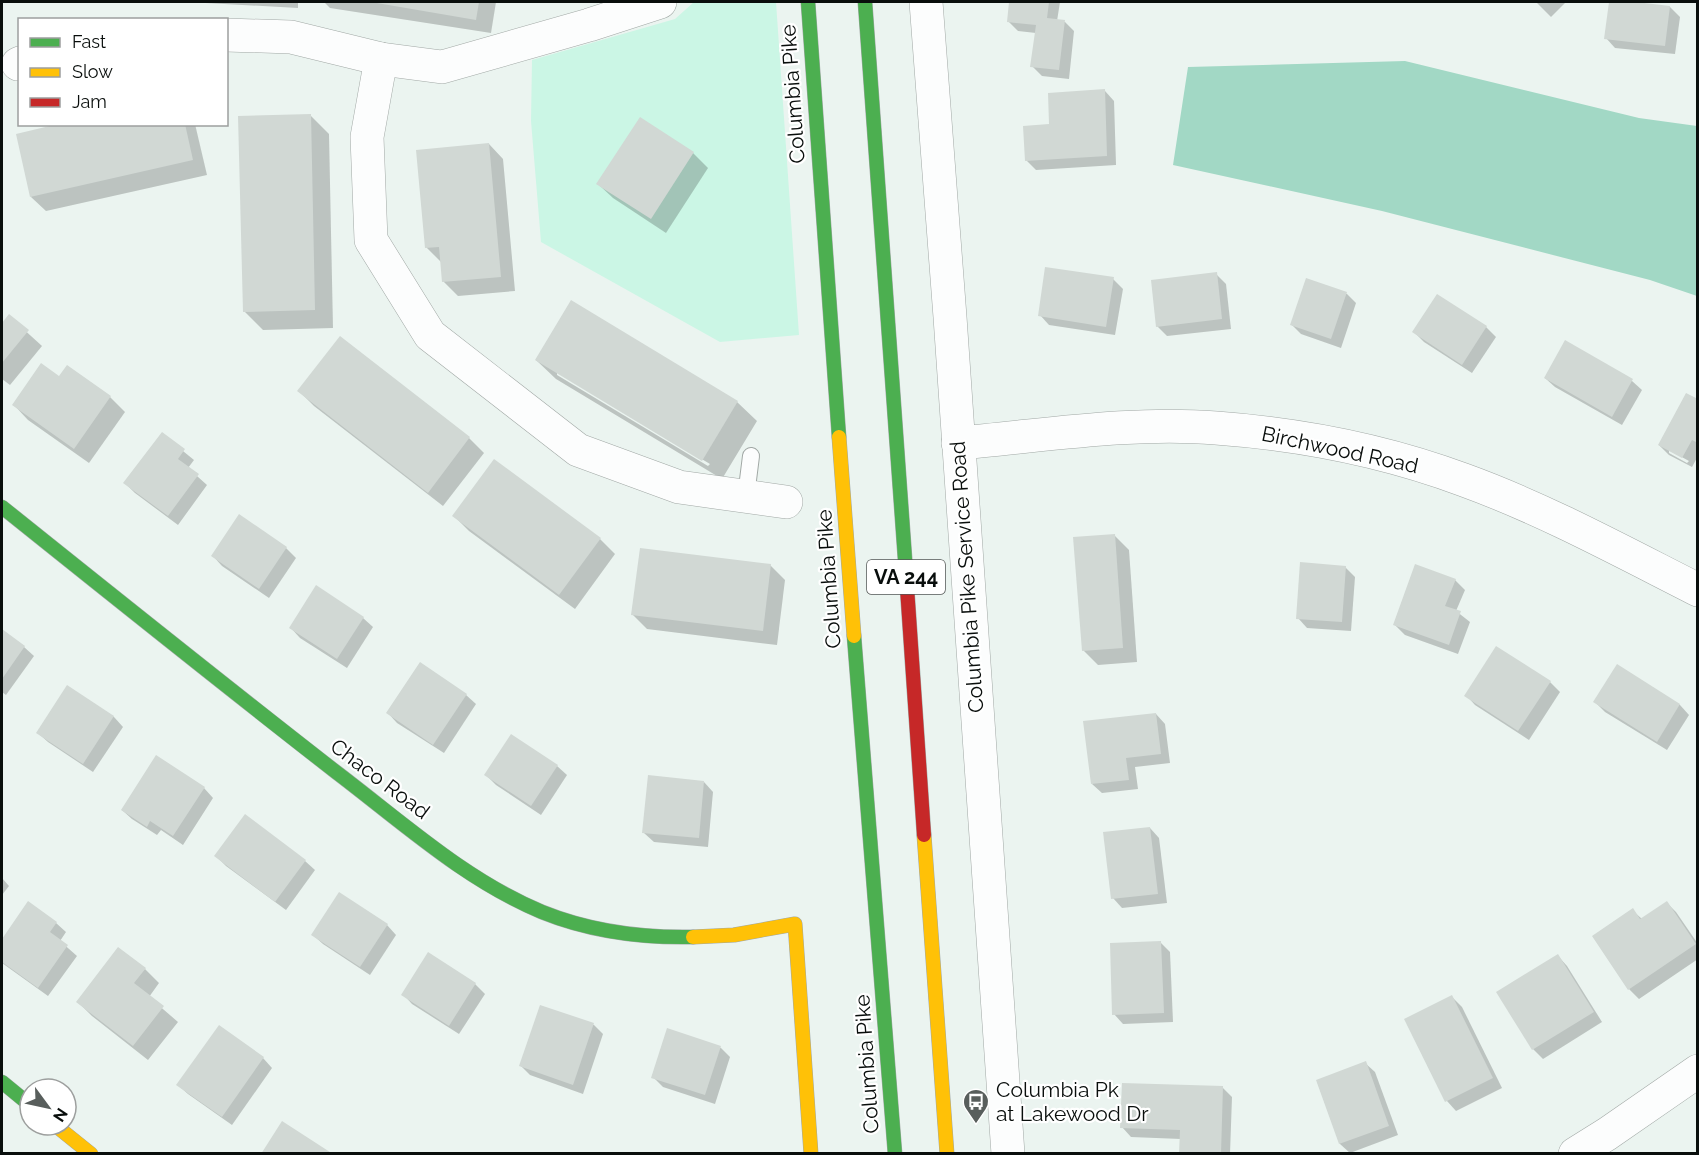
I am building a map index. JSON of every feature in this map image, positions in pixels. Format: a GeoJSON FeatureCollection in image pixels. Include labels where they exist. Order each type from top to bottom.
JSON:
{"type":"FeatureCollection","features":[{"type":"Feature","properties":{"kind":"main road","name":"Columbia Pike"},"geometry":{"type":"LineString","coordinates":[[808,2],[845,517],[895,1154]]}},
{"type":"Feature","properties":{"kind":"main road","name":"VA 244"},"geometry":{"type":"LineString","coordinates":[[865,2],[947,1154]]}},
{"type":"Feature","properties":{"kind":"main road","name":"Chaco Road"},"geometry":{"type":"LineString","coordinates":[[2,507],[308,750],[476,878],[513,899],[576,922],[635,934],[690,937],[727,936],[795,924],[812,1154]]}},
{"type":"Feature","properties":{"kind":"main road"},"geometry":{"type":"LineString","coordinates":[[2,1082],[18,1095]]}},
{"type":"Feature","properties":{"kind":"main road"},"geometry":{"type":"LineString","coordinates":[[70,1137],[91,1154]]}},
{"type":"Feature","properties":{"kind":"street"},"geometry":{"type":"LineString","coordinates":[[228,34],[291,36],[381,59],[442,66],[589,25],[660,2]]}},
{"type":"Feature","properties":{"kind":"street","name":"Columbia Pike Service Road"},"geometry":{"type":"LineString","coordinates":[[926,2],[1008,1154]]}},
{"type":"Feature","properties":{"kind":"street"},"geometry":{"type":"LineString","coordinates":[[381,59],[367,137],[371,240],[430,335],[578,450],[680,487],[786,502]]}},
{"type":"Feature","properties":{"kind":"street","name":"Birchwood Road"},"geometry":{"type":"LineString","coordinates":[[958,443],[1140,427],[1214,428],[1287,436],[1384,456],[1462,479],[1517,501],[1698,590]]}},
{"type":"Feature","properties":{"kind":"street"},"geometry":{"type":"LineString","coordinates":[[1575,1154],[1698,1071]]}},
{"type":"Feature","properties":{"kind":"lane"},"geometry":{"type":"LineString","coordinates":[[746,496],[752,456]]}},
{"type":"Feature","properties":{"kind":"green space"},"geometry":{"type":"Polygon","coordinates":[[[694,2],[776,2],[799,335],[720,342],[541,242],[531,121],[532,60],[675,19],[694,2]]]}},
{"type":"Feature","properties":{"kind":"green space"},"geometry":{"type":"Polygon","coordinates":[[[1405,61],[1639,118],[1697,126],[1697,296],[1650,280],[1382,211],[1173,165],[1188,67],[1405,61]]]}},
{"type":"Feature","properties":{"kind":"building"},"geometry":{"type":"Polygon","coordinates":[[[371,2],[479,2],[476,20],[371,2]]]}},
{"type":"Feature","properties":{"kind":"building"},"geometry":{"type":"Polygon","coordinates":[[[1009,2],[1049,2],[1047,18],[1065,20],[1059,70],[1030,67],[1036,25],[1007,22],[1009,2]]]}},
{"type":"Feature","properties":{"kind":"building"},"geometry":{"type":"Polygon","coordinates":[[[1609,2],[1670,6],[1665,46],[1604,39],[1609,2]]]}},
{"type":"Feature","properties":{"kind":"building"},"geometry":{"type":"Polygon","coordinates":[[[1105,89],[1107,156],[1025,161],[1023,126],[1049,124],[1048,93],[1105,89]]]}},
{"type":"Feature","properties":{"kind":"building"},"geometry":{"type":"Polygon","coordinates":[[[311,114],[315,310],[243,312],[238,116],[311,114]]]}},
{"type":"Feature","properties":{"kind":"building"},"geometry":{"type":"Polygon","coordinates":[[[640,117],[694,152],[651,219],[596,184],[640,117]]]}},
{"type":"Feature","properties":{"kind":"building"},"geometry":{"type":"Polygon","coordinates":[[[50,126],[185,126],[193,160],[30,197],[16,134],[50,126]]]}},
{"type":"Feature","properties":{"kind":"building"},"geometry":{"type":"Polygon","coordinates":[[[489,143],[501,277],[442,282],[439,247],[425,248],[416,150],[489,143]]]}},
{"type":"Feature","properties":{"kind":"building"},"geometry":{"type":"Polygon","coordinates":[[[1045,267],[1114,277],[1106,327],[1038,316],[1045,267]]]}},
{"type":"Feature","properties":{"kind":"building"},"geometry":{"type":"Polygon","coordinates":[[[1217,272],[1222,319],[1156,327],[1151,280],[1217,272]]]}},
{"type":"Feature","properties":{"kind":"building"},"geometry":{"type":"Polygon","coordinates":[[[1306,278],[1347,292],[1331,339],[1290,325],[1306,278]]]}},
{"type":"Feature","properties":{"kind":"building"},"geometry":{"type":"Polygon","coordinates":[[[1437,294],[1487,326],[1462,365],[1412,332],[1437,294]]]}},
{"type":"Feature","properties":{"kind":"building"},"geometry":{"type":"Polygon","coordinates":[[[571,300],[738,401],[702,461],[535,360],[571,300]]]}},
{"type":"Feature","properties":{"kind":"building"},"geometry":{"type":"Polygon","coordinates":[[[9,314],[29,330],[2,363],[2,323],[9,314]]]}},
{"type":"Feature","properties":{"kind":"building"},"geometry":{"type":"Polygon","coordinates":[[[340,336],[470,437],[428,493],[297,391],[340,336]]]}},
{"type":"Feature","properties":{"kind":"building"},"geometry":{"type":"Polygon","coordinates":[[[1565,340],[1633,379],[1612,417],[1544,378],[1565,340]]]}},
{"type":"Feature","properties":{"kind":"building"},"geometry":{"type":"Polygon","coordinates":[[[41,363],[59,376],[67,365],[111,396],[74,449],[12,405],[41,363]]]}},
{"type":"Feature","properties":{"kind":"building"},"geometry":{"type":"Polygon","coordinates":[[[1686,393],[1698,399],[1698,443],[1692,440],[1682,458],[1658,445],[1686,393]]]}},
{"type":"Feature","properties":{"kind":"building"},"geometry":{"type":"Polygon","coordinates":[[[162,432],[185,449],[178,459],[199,474],[168,516],[123,483],[162,432]]]}},
{"type":"Feature","properties":{"kind":"building"},"geometry":{"type":"Polygon","coordinates":[[[494,459],[601,538],[559,595],[452,516],[494,459]]]}},
{"type":"Feature","properties":{"kind":"building"},"geometry":{"type":"Polygon","coordinates":[[[239,514],[287,547],[259,589],[211,556],[239,514]]]}},
{"type":"Feature","properties":{"kind":"building"},"geometry":{"type":"Polygon","coordinates":[[[1115,534],[1123,648],[1082,651],[1073,537],[1115,534]]]}},
{"type":"Feature","properties":{"kind":"building"},"geometry":{"type":"Polygon","coordinates":[[[640,548],[771,564],[763,631],[631,615],[640,548]]]}},
{"type":"Feature","properties":{"kind":"building"},"geometry":{"type":"Polygon","coordinates":[[[1300,562],[1346,566],[1342,622],[1296,619],[1300,562]]]}},
{"type":"Feature","properties":{"kind":"building"},"geometry":{"type":"Polygon","coordinates":[[[1415,564],[1456,579],[1445,606],[1461,611],[1449,645],[1393,625],[1415,564]]]}},
{"type":"Feature","properties":{"kind":"building"},"geometry":{"type":"Polygon","coordinates":[[[316,585],[364,617],[337,659],[289,628],[316,585]]]}},
{"type":"Feature","properties":{"kind":"building"},"geometry":{"type":"Polygon","coordinates":[[[2,629],[25,646],[2,679],[2,629]]]}},
{"type":"Feature","properties":{"kind":"building"},"geometry":{"type":"Polygon","coordinates":[[[1496,646],[1551,681],[1518,731],[1464,696],[1496,646]]]}},
{"type":"Feature","properties":{"kind":"building"},"geometry":{"type":"Polygon","coordinates":[[[420,662],[467,694],[433,745],[386,713],[420,662]]]}},
{"type":"Feature","properties":{"kind":"building"},"geometry":{"type":"Polygon","coordinates":[[[1617,664],[1680,704],[1657,742],[1593,702],[1617,664]]]}},
{"type":"Feature","properties":{"kind":"building"},"geometry":{"type":"Polygon","coordinates":[[[67,685],[114,716],[83,764],[36,733],[67,685]]]}},
{"type":"Feature","properties":{"kind":"building"},"geometry":{"type":"Polygon","coordinates":[[[1156,713],[1161,754],[1126,758],[1129,780],[1091,784],[1083,721],[1156,713]]]}},
{"type":"Feature","properties":{"kind":"building"},"geometry":{"type":"Polygon","coordinates":[[[511,734],[558,765],[531,806],[484,775],[511,734]]]}},
{"type":"Feature","properties":{"kind":"building"},"geometry":{"type":"Polygon","coordinates":[[[156,755],[205,787],[173,836],[150,821],[147,827],[121,810],[156,755]]]}},
{"type":"Feature","properties":{"kind":"building"},"geometry":{"type":"Polygon","coordinates":[[[648,775],[704,781],[699,838],[642,833],[648,775]]]}},
{"type":"Feature","properties":{"kind":"building"},"geometry":{"type":"Polygon","coordinates":[[[245,814],[306,860],[275,902],[214,856],[245,814]]]}},
{"type":"Feature","properties":{"kind":"building"},"geometry":{"type":"Polygon","coordinates":[[[1150,827],[1158,894],[1111,899],[1103,832],[1150,827]]]}},
{"type":"Feature","properties":{"kind":"building"},"geometry":{"type":"Polygon","coordinates":[[[339,892],[388,924],[360,967],[311,935],[339,892]]]}},
{"type":"Feature","properties":{"kind":"building"},"geometry":{"type":"Polygon","coordinates":[[[28,901],[57,922],[50,932],[68,945],[38,988],[2,962],[2,939],[28,901]]]}},
{"type":"Feature","properties":{"kind":"building"},"geometry":{"type":"Polygon","coordinates":[[[1667,901],[1696,944],[1628,990],[1592,936],[1633,908],[1640,919],[1667,901]]]}},
{"type":"Feature","properties":{"kind":"building"},"geometry":{"type":"Polygon","coordinates":[[[1161,941],[1164,1013],[1112,1015],[1110,943],[1161,941]]]}},
{"type":"Feature","properties":{"kind":"building"},"geometry":{"type":"Polygon","coordinates":[[[118,947],[146,968],[134,983],[164,1006],[133,1046],[76,1002],[118,947]]]}},
{"type":"Feature","properties":{"kind":"building"},"geometry":{"type":"Polygon","coordinates":[[[428,952],[476,983],[449,1026],[401,995],[428,952]]]}},
{"type":"Feature","properties":{"kind":"building"},"geometry":{"type":"Polygon","coordinates":[[[1558,954],[1594,1012],[1532,1050],[1496,992],[1558,954]]]}},
{"type":"Feature","properties":{"kind":"building"},"geometry":{"type":"Polygon","coordinates":[[[1452,995],[1493,1078],[1445,1102],[1404,1019],[1452,995]]]}},
{"type":"Feature","properties":{"kind":"building"},"geometry":{"type":"Polygon","coordinates":[[[540,1005],[594,1023],[573,1085],[519,1066],[540,1005]]]}},
{"type":"Feature","properties":{"kind":"building"},"geometry":{"type":"Polygon","coordinates":[[[219,1025],[264,1057],[222,1117],[176,1085],[219,1025]]]}},
{"type":"Feature","properties":{"kind":"building"},"geometry":{"type":"Polygon","coordinates":[[[667,1028],[721,1046],[705,1095],[651,1078],[667,1028]]]}},
{"type":"Feature","properties":{"kind":"building"},"geometry":{"type":"Polygon","coordinates":[[[1366,1061],[1389,1126],[1339,1144],[1316,1080],[1366,1061]]]}},
{"type":"Feature","properties":{"kind":"building"},"geometry":{"type":"Polygon","coordinates":[[[1122,1083],[1223,1086],[1221,1154],[1179,1154],[1180,1130],[1120,1128],[1122,1083]]]}},
{"type":"Feature","properties":{"kind":"building"},"geometry":{"type":"Polygon","coordinates":[[[282,1121],[333,1154],[261,1154],[282,1121]]]}},
{"type":"Feature","properties":{"kind":"traffic: fast"},"geometry":{"type":"LineString","coordinates":[[808,2],[839,437]]}},
{"type":"Feature","properties":{"kind":"traffic: fast"},"geometry":{"type":"LineString","coordinates":[[865,2],[906,573]]}},
{"type":"Feature","properties":{"kind":"traffic: fast"},"geometry":{"type":"LineString","coordinates":[[2,507],[410,830],[487,884],[542,912],[597,929],[636,935],[693,937]]}},
{"type":"Feature","properties":{"kind":"traffic: fast"},"geometry":{"type":"LineString","coordinates":[[854,636],[895,1154]]}},
{"type":"Feature","properties":{"kind":"traffic: fast"},"geometry":{"type":"LineString","coordinates":[[2,1082],[18,1095]]}},
{"type":"Feature","properties":{"kind":"traffic: slow"},"geometry":{"type":"LineString","coordinates":[[839,437],[854,636]]}},
{"type":"Feature","properties":{"kind":"traffic: slow"},"geometry":{"type":"LineString","coordinates":[[924,835],[947,1154]]}},
{"type":"Feature","properties":{"kind":"traffic: slow"},"geometry":{"type":"LineString","coordinates":[[693,937],[734,935],[795,924],[811,1154]]}},
{"type":"Feature","properties":{"kind":"traffic: slow"},"geometry":{"type":"LineString","coordinates":[[70,1137],[91,1154]]}},
{"type":"Feature","properties":{"kind":"traffic: jam"},"geometry":{"type":"LineString","coordinates":[[906,573],[924,835]]}},
{"type":"Feature","properties":{"kind":"place","name":"Columbia Pk at Lakewood Dr"},"geometry":{"type":"Point","coordinates":[976,1125]}}]}
